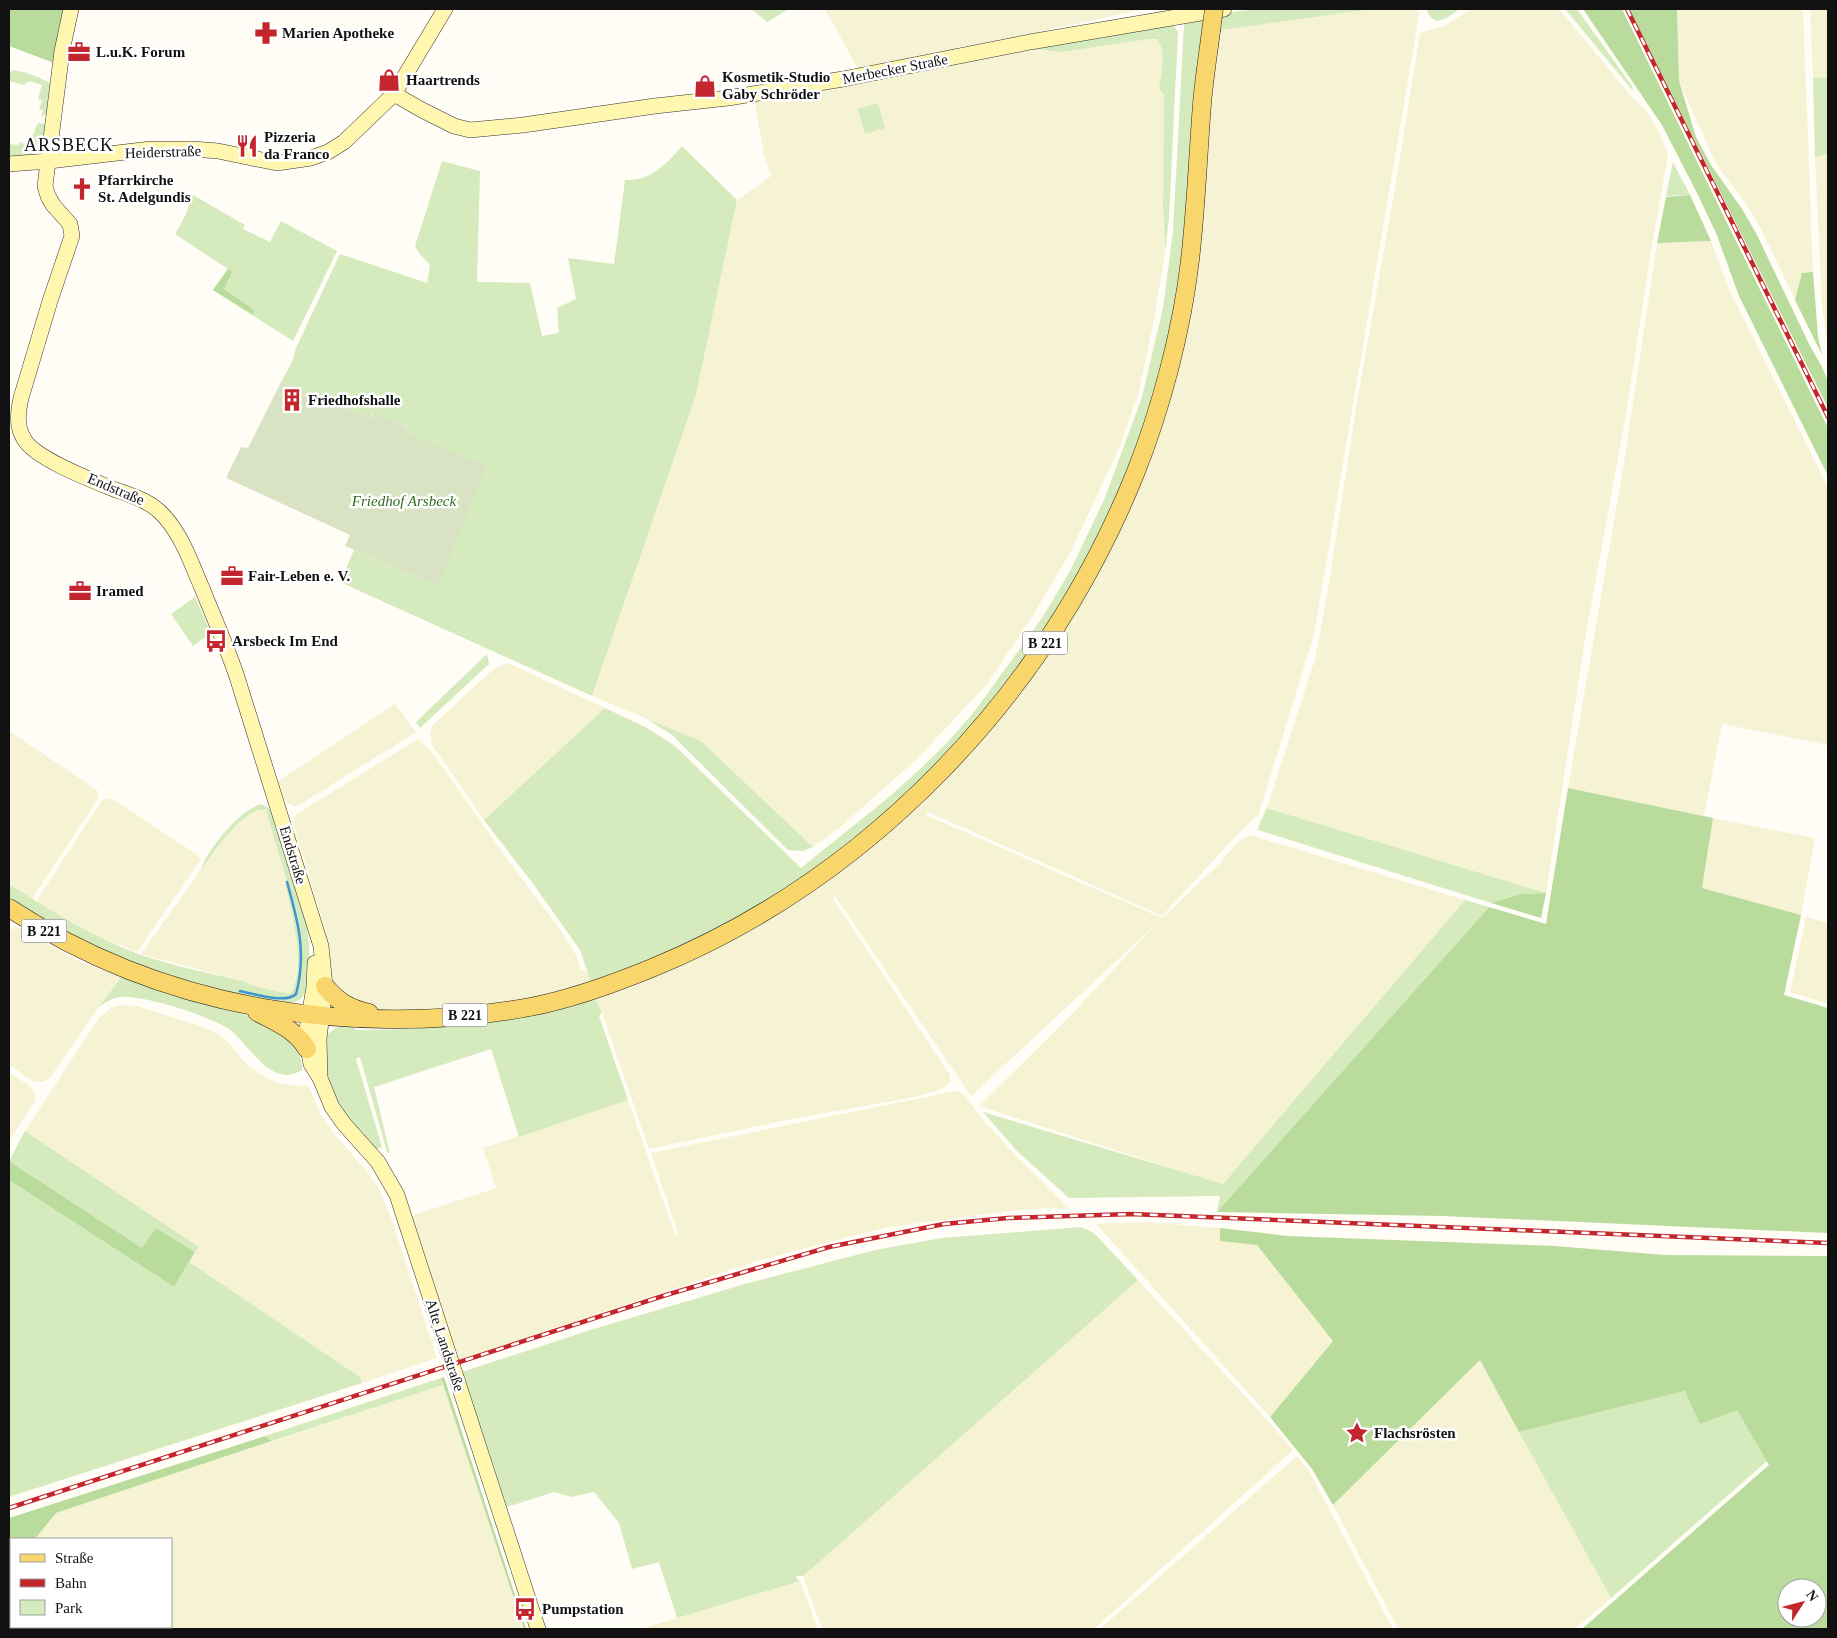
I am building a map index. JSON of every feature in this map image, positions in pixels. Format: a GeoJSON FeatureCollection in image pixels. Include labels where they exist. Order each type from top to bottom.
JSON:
{"type":"FeatureCollection","features":[{"type":"Feature","properties":{"kind":"main road","name":"Endstraße"},"geometry":{"type":"LineString","coordinates":[[72,9],[62,51],[45,186],[53,205],[70,224],[72,236],[21,398],[17,414],[20,429],[24,440],[30,446],[54,462],[152,505],[178,534],[235,670],[321,946],[325,986],[316,1015]]}},
{"type":"Feature","properties":{"kind":"main road","name":"Heiderstraße"},"geometry":{"type":"LineString","coordinates":[[9,164],[151,149],[218,151],[278,163],[311,158],[328,152],[344,142],[394,94],[445,9]]}},
{"type":"Feature","properties":{"kind":"main road","name":"B 221"},"geometry":{"type":"LineString","coordinates":[[9,908],[47,932],[134,974],[188,991],[241,1004],[316,1015],[396,1019],[484,1014],[532,1006],[620,981],[703,945],[741,925],[799,890],[886,823],[938,774],[994,713],[1032,663],[1058,624],[1088,573],[1112,525],[1135,474],[1150,431],[1172,353],[1189,268],[1203,98],[1214,9]]}},
{"type":"Feature","properties":{"kind":"main road","name":"Merbecker Straße"},"geometry":{"type":"LineString","coordinates":[[394,94],[446,122],[470,130],[523,125],[655,106],[728,98],[843,79],[1030,42],[1224,9]]}},
{"type":"Feature","properties":{"kind":"main road"},"geometry":{"type":"LineString","coordinates":[[314,924],[316,1015],[320,1078]]}},
{"type":"Feature","properties":{"kind":"main road","name":"B 221"},"geometry":{"type":"LineString","coordinates":[[325,986],[335,998],[351,1008],[396,1019]]}},
{"type":"Feature","properties":{"kind":"main road","name":"B 221"},"geometry":{"type":"LineString","coordinates":[[241,1004],[286,1027],[298,1036],[307,1049]]}},
{"type":"Feature","properties":{"kind":"main road"},"geometry":{"type":"LineString","coordinates":[[307,1049],[306,1035],[316,1015]]}},
{"type":"Feature","properties":{"kind":"main road","name":"Alte Landstraße"},"geometry":{"type":"LineString","coordinates":[[307,1049],[311,1064],[320,1078],[332,1107],[344,1124],[378,1162],[397,1195],[538,1629]]}},
{"type":"Feature","properties":{"kind":"shaded area"},"geometry":{"type":"Polygon","coordinates":[[[825,9],[1144,9],[859,71],[825,9]]]}},
{"type":"Feature","properties":{"kind":"shaded area"},"geometry":{"type":"Polygon","coordinates":[[[1373,9],[1418,9],[1419,15],[1314,635],[1258,816],[1233,839],[1162,916],[928,812],[926,815],[1162,918],[1216,867],[1241,839],[1250,835],[1465,900],[1223,1185],[979,1106],[1070,1016],[1155,925],[971,1096],[835,896],[833,899],[950,1075],[950,1082],[937,1091],[909,1098],[787,1120],[649,1149],[602,1013],[595,998],[630,988],[725,944],[824,883],[936,790],[1019,696],[1045,662],[1065,628],[1122,517],[1214,74],[1221,30],[1373,9]]]}},
{"type":"Feature","properties":{"kind":"shaded area"},"geometry":{"type":"Polygon","coordinates":[[[1470,9],[1559,9],[1632,97],[1648,113],[1661,136],[1668,155],[1625,420],[1586,633],[1546,893],[1267,808],[1315,659],[1420,33],[1447,25],[1470,9]]]}},
{"type":"Feature","properties":{"kind":"shaded area"},"geometry":{"type":"Polygon","coordinates":[[[1677,9],[1803,9],[1813,272],[1802,273],[1795,300],[1762,231],[1746,204],[1715,162],[1679,81],[1677,9]]]}},
{"type":"Feature","properties":{"kind":"shaded area"},"geometry":{"type":"Polygon","coordinates":[[[1810,9],[1828,9],[1828,77],[1813,78],[1810,9]]]}},
{"type":"Feature","properties":{"kind":"shaded area"},"geometry":{"type":"Polygon","coordinates":[[[1157,39],[1160,42],[1163,61],[1159,89],[1164,95],[1163,226],[1165,253],[1154,320],[1139,391],[1121,444],[1071,551],[1035,612],[987,684],[917,759],[838,829],[813,847],[701,741],[592,696],[696,395],[737,200],[771,176],[764,155],[754,98],[1033,48],[1157,39]]]}},
{"type":"Feature","properties":{"kind":"shaded area"},"geometry":{"type":"Polygon","coordinates":[[[1828,154],[1828,347],[1822,308],[1815,157],[1828,154]]]}},
{"type":"Feature","properties":{"kind":"shaded area"},"geometry":{"type":"Polygon","coordinates":[[[1711,241],[1728,287],[1828,487],[1828,745],[1722,724],[1704,816],[1568,788],[1623,469],[1657,243],[1711,241]]]}},
{"type":"Feature","properties":{"kind":"shaded area"},"geometry":{"type":"Polygon","coordinates":[[[508,663],[605,708],[484,820],[432,745],[430,733],[433,725],[495,668],[508,663]]]}},
{"type":"Feature","properties":{"kind":"shaded area"},"geometry":{"type":"Polygon","coordinates":[[[395,704],[416,732],[296,807],[282,799],[277,782],[395,704]]]}},
{"type":"Feature","properties":{"kind":"shaded area"},"geometry":{"type":"Polygon","coordinates":[[[9,731],[97,790],[99,797],[32,899],[9,884],[9,731]]]}},
{"type":"Feature","properties":{"kind":"shaded area"},"geometry":{"type":"Polygon","coordinates":[[[418,739],[432,752],[507,859],[561,931],[576,955],[581,971],[586,970],[592,985],[534,1000],[472,1008],[406,1011],[382,1010],[347,1002],[332,980],[325,928],[293,823],[297,814],[418,739]]]}},
{"type":"Feature","properties":{"kind":"shaded area"},"geometry":{"type":"Polygon","coordinates":[[[111,798],[201,859],[137,952],[95,935],[36,902],[102,800],[111,798]]]}},
{"type":"Feature","properties":{"kind":"shaded area"},"geometry":{"type":"Polygon","coordinates":[[[262,809],[266,810],[287,882],[285,884],[295,922],[297,952],[295,988],[291,994],[258,987],[141,954],[230,832],[250,813],[262,809]]]}},
{"type":"Feature","properties":{"kind":"shaded area"},"geometry":{"type":"Polygon","coordinates":[[[1713,818],[1815,838],[1801,915],[1702,888],[1713,818]]]}},
{"type":"Feature","properties":{"kind":"shaded area"},"geometry":{"type":"Polygon","coordinates":[[[1806,917],[1828,923],[1828,1004],[1790,992],[1806,917]]]}},
{"type":"Feature","properties":{"kind":"shaded area"},"geometry":{"type":"Polygon","coordinates":[[[15,926],[85,964],[122,976],[49,1079],[43,1082],[35,1082],[9,1065],[9,929],[11,930],[15,926]]]}},
{"type":"Feature","properties":{"kind":"shaded area"},"geometry":{"type":"Polygon","coordinates":[[[122,1005],[137,1006],[206,1028],[226,1040],[247,1065],[266,1078],[278,1083],[309,1087],[321,1115],[335,1135],[377,1185],[392,1220],[437,1358],[362,1383],[360,1377],[189,1262],[199,1247],[25,1131],[99,1018],[111,1008],[122,1005]]]}},
{"type":"Feature","properties":{"kind":"shaded area"},"geometry":{"type":"Polygon","coordinates":[[[9,1072],[31,1087],[35,1093],[35,1101],[9,1141],[9,1072]]]}},
{"type":"Feature","properties":{"kind":"shaded area"},"geometry":{"type":"Polygon","coordinates":[[[955,1091],[965,1096],[1014,1154],[1069,1208],[1010,1211],[889,1227],[852,1236],[757,1261],[456,1361],[411,1216],[496,1188],[483,1148],[628,1100],[675,1235],[678,1234],[651,1153],[955,1091]]]}},
{"type":"Feature","properties":{"kind":"shaded area"},"geometry":{"type":"Polygon","coordinates":[[[1147,1222],[1220,1228],[1221,1241],[1257,1244],[1333,1341],[1270,1417],[1096,1224],[1147,1222]]]}},
{"type":"Feature","properties":{"kind":"shaded area"},"geometry":{"type":"Polygon","coordinates":[[[1138,1280],[1293,1450],[1094,1629],[822,1629],[803,1576],[1138,1280]]]}},
{"type":"Feature","properties":{"kind":"shaded area"},"geometry":{"type":"Polygon","coordinates":[[[1480,1360],[1611,1598],[1575,1629],[1398,1629],[1333,1505],[1480,1360]]]}},
{"type":"Feature","properties":{"kind":"shaded area"},"geometry":{"type":"Polygon","coordinates":[[[443,1385],[524,1629],[14,1629],[12,1628],[172,1628],[172,1538],[36,1538],[56,1513],[443,1385]]]}},
{"type":"Feature","properties":{"kind":"shaded area"},"geometry":{"type":"Polygon","coordinates":[[[1297,1456],[1309,1471],[1393,1629],[1100,1629],[1297,1456]]]}},
{"type":"Feature","properties":{"kind":"shaded area"},"geometry":{"type":"Polygon","coordinates":[[[10,1570],[10,1627],[9,1626],[10,1570]]]}},
{"type":"Feature","properties":{"kind":"shaded area"},"geometry":{"type":"Polygon","coordinates":[[[800,1581],[818,1629],[640,1629],[677,1618],[800,1581]]]}},
{"type":"Feature","properties":{"kind":"green space"},"geometry":{"type":"Polygon","coordinates":[[[9,9],[64,9],[58,31],[54,63],[9,46],[9,9]]]}},
{"type":"Feature","properties":{"kind":"green space"},"geometry":{"type":"Polygon","coordinates":[[[751,9],[789,9],[767,22],[751,9]]]}},
{"type":"Feature","properties":{"kind":"green space"},"geometry":{"type":"Polygon","coordinates":[[[1259,9],[1373,9],[1221,30],[1222,13],[1259,9]]]}},
{"type":"Feature","properties":{"kind":"green space"},"geometry":{"type":"Polygon","coordinates":[[[1427,9],[1460,9],[1445,19],[1437,21],[1430,16],[1427,9]]]}},
{"type":"Feature","properties":{"kind":"green space"},"geometry":{"type":"Polygon","coordinates":[[[1565,9],[1577,9],[1632,86],[1633,91],[1565,9]]]}},
{"type":"Feature","properties":{"kind":"green space"},"geometry":{"type":"Polygon","coordinates":[[[1583,9],[1622,9],[1828,428],[1828,476],[1739,296],[1716,233],[1662,125],[1583,9]]]}},
{"type":"Feature","properties":{"kind":"green space"},"geometry":{"type":"Polygon","coordinates":[[[1629,9],[1677,9],[1679,81],[1696,137],[1711,165],[1742,209],[1756,233],[1822,367],[1828,381],[1828,408],[1629,9]]]}},
{"type":"Feature","properties":{"kind":"green space"},"geometry":{"type":"Polygon","coordinates":[[[1193,17],[1204,18],[1195,135],[1175,323],[1142,446],[1074,594],[935,774],[763,909],[592,985],[580,950],[534,885],[484,820],[605,708],[647,728],[675,746],[801,868],[889,797],[947,743],[974,712],[1042,618],[1070,571],[1104,500],[1142,397],[1163,308],[1173,232],[1184,25],[1193,17]]]}},
{"type":"Feature","properties":{"kind":"green space"},"geometry":{"type":"Polygon","coordinates":[[[1166,22],[1174,26],[1178,32],[1169,218],[1165,253],[1163,204],[1164,95],[1159,89],[1163,57],[1157,39],[1060,52],[1033,48],[1166,22]]]}},
{"type":"Feature","properties":{"kind":"green space"},"geometry":{"type":"Polygon","coordinates":[[[13,70],[33,75],[52,84],[48,113],[41,117],[43,110],[39,110],[42,100],[38,99],[42,85],[29,81],[24,85],[9,81],[9,73],[13,70]]]}},
{"type":"Feature","properties":{"kind":"green space"},"geometry":{"type":"Polygon","coordinates":[[[1828,77],[1828,154],[1815,157],[1813,78],[1828,77]]]}},
{"type":"Feature","properties":{"kind":"green space"},"geometry":{"type":"Polygon","coordinates":[[[878,103],[885,128],[865,134],[858,109],[878,103]]]}},
{"type":"Feature","properties":{"kind":"green space"},"geometry":{"type":"Polygon","coordinates":[[[38,123],[46,124],[45,140],[41,149],[28,155],[9,155],[9,144],[18,145],[20,142],[26,145],[29,139],[31,139],[38,123]]]}},
{"type":"Feature","properties":{"kind":"green space"},"geometry":{"type":"Polygon","coordinates":[[[682,146],[737,200],[696,395],[592,696],[340,582],[354,550],[438,586],[406,433],[408,428],[373,413],[371,418],[281,382],[292,362],[296,348],[340,254],[427,283],[430,265],[415,246],[442,161],[480,171],[477,282],[530,283],[542,336],[559,333],[557,308],[576,299],[568,258],[614,264],[625,180],[643,178],[658,170],[682,146]]]}},
{"type":"Feature","properties":{"kind":"green space"},"geometry":{"type":"Polygon","coordinates":[[[1673,162],[1690,195],[1666,196],[1673,162]]]}},
{"type":"Feature","properties":{"kind":"green space"},"geometry":{"type":"Polygon","coordinates":[[[193,195],[245,225],[243,229],[270,242],[281,221],[337,251],[293,341],[213,290],[228,269],[175,234],[185,216],[193,195]]]}},
{"type":"Feature","properties":{"kind":"green space"},"geometry":{"type":"Polygon","coordinates":[[[1690,195],[1711,241],[1657,243],[1666,197],[1690,195]]]}},
{"type":"Feature","properties":{"kind":"green space"},"geometry":{"type":"Polygon","coordinates":[[[228,269],[232,272],[224,289],[254,310],[253,315],[213,290],[228,269]]]}},
{"type":"Feature","properties":{"kind":"green space"},"geometry":{"type":"Polygon","coordinates":[[[1813,272],[1818,337],[1822,355],[1795,300],[1802,273],[1813,272]]]}},
{"type":"Feature","properties":{"kind":"green space","name":"Friedhof Arsbeck"},"geometry":{"type":"Polygon","coordinates":[[[281,382],[371,418],[374,413],[408,428],[406,433],[487,466],[438,586],[345,546],[350,535],[226,478],[241,447],[248,448],[281,382]]]}},
{"type":"Feature","properties":{"kind":"green space"},"geometry":{"type":"Polygon","coordinates":[[[195,597],[211,633],[193,646],[171,614],[195,597]]]}},
{"type":"Feature","properties":{"kind":"green space"},"geometry":{"type":"Polygon","coordinates":[[[487,654],[489,664],[420,728],[416,722],[487,654]]]}},
{"type":"Feature","properties":{"kind":"green space"},"geometry":{"type":"Polygon","coordinates":[[[647,719],[701,741],[813,847],[803,851],[788,850],[672,735],[647,719]]]}},
{"type":"Feature","properties":{"kind":"green space"},"geometry":{"type":"Polygon","coordinates":[[[1568,788],[1713,818],[1702,888],[1801,915],[1784,995],[1828,1008],[1828,1233],[1443,1216],[1217,1212],[1489,907],[1546,924],[1568,788]]]}},
{"type":"Feature","properties":{"kind":"green space"},"geometry":{"type":"Polygon","coordinates":[[[261,804],[273,810],[293,870],[308,932],[310,953],[308,986],[302,998],[297,1001],[290,1003],[239,995],[129,966],[9,902],[9,884],[90,932],[141,955],[290,994],[295,984],[298,956],[294,924],[285,884],[287,882],[266,810],[258,810],[239,823],[220,844],[200,871],[210,852],[234,822],[252,808],[261,804]]]}},
{"type":"Feature","properties":{"kind":"green space"},"geometry":{"type":"Polygon","coordinates":[[[1267,808],[1546,893],[1521,894],[1491,903],[1258,830],[1267,808]]]}},
{"type":"Feature","properties":{"kind":"green space"},"geometry":{"type":"Polygon","coordinates":[[[1546,893],[1541,918],[1491,903],[1521,894],[1546,893]]]}},
{"type":"Feature","properties":{"kind":"green space"},"geometry":{"type":"Polygon","coordinates":[[[1465,900],[1489,907],[1217,1212],[1220,1196],[1069,1198],[1016,1150],[983,1112],[1223,1184],[1465,900]]]}},
{"type":"Feature","properties":{"kind":"green space"},"geometry":{"type":"Polygon","coordinates":[[[122,976],[199,1004],[235,1010],[287,1032],[286,1039],[300,1057],[302,1070],[290,1075],[270,1070],[229,1029],[173,1006],[140,998],[126,997],[109,1000],[99,1007],[122,976]]]}},
{"type":"Feature","properties":{"kind":"green space"},"geometry":{"type":"Polygon","coordinates":[[[595,998],[602,1013],[599,1016],[628,1100],[519,1137],[491,1049],[374,1087],[390,1153],[387,1152],[360,1057],[356,1059],[382,1147],[376,1149],[353,1123],[339,1104],[330,1082],[326,1062],[326,1036],[333,1030],[341,1027],[349,1026],[356,1030],[412,1029],[486,1022],[595,998]]]}},
{"type":"Feature","properties":{"kind":"green space"},"geometry":{"type":"Polygon","coordinates":[[[25,1131],[199,1247],[195,1252],[156,1228],[142,1248],[9,1161],[25,1131]]]}},
{"type":"Feature","properties":{"kind":"green space"},"geometry":{"type":"Polygon","coordinates":[[[9,1161],[142,1248],[156,1228],[195,1252],[174,1287],[9,1180],[9,1161]]]}},
{"type":"Feature","properties":{"kind":"green space"},"geometry":{"type":"Polygon","coordinates":[[[9,1180],[174,1287],[189,1262],[360,1377],[362,1383],[9,1497],[9,1180]]]}},
{"type":"Feature","properties":{"kind":"green space"},"geometry":{"type":"Polygon","coordinates":[[[1081,1227],[1094,1233],[1138,1280],[817,1564],[803,1576],[796,1576],[800,1581],[677,1618],[659,1562],[632,1569],[619,1523],[594,1492],[571,1497],[554,1492],[504,1508],[459,1373],[587,1331],[745,1284],[875,1250],[942,1238],[1081,1227]]]}},
{"type":"Feature","properties":{"kind":"green space"},"geometry":{"type":"Polygon","coordinates":[[[1220,1228],[1288,1236],[1555,1246],[1665,1255],[1828,1256],[1828,1629],[1582,1629],[1769,1465],[1737,1410],[1700,1424],[1685,1391],[1519,1432],[1480,1360],[1333,1505],[1312,1469],[1270,1417],[1333,1341],[1257,1245],[1220,1241],[1220,1228]]]}},
{"type":"Feature","properties":{"kind":"green space"},"geometry":{"type":"Polygon","coordinates":[[[444,1377],[526,1629],[524,1629],[441,1378],[444,1377]]]}},
{"type":"Feature","properties":{"kind":"green space"},"geometry":{"type":"Polygon","coordinates":[[[441,1378],[443,1385],[272,1441],[265,1436],[441,1378]]]}},
{"type":"Feature","properties":{"kind":"green space"},"geometry":{"type":"Polygon","coordinates":[[[1685,1391],[1737,1409],[1767,1461],[1611,1598],[1519,1432],[1685,1391]]]}},
{"type":"Feature","properties":{"kind":"green space"},"geometry":{"type":"Polygon","coordinates":[[[265,1436],[272,1441],[56,1513],[36,1538],[10,1538],[9,1572],[9,1518],[265,1436]]]}},
{"type":"Feature","properties":{"kind":"waterway"},"geometry":{"type":"LineString","coordinates":[[240,991],[278,998],[291,997],[296,994],[301,965],[300,938],[287,882]]}},
{"type":"Feature","properties":{"kind":"railway"},"geometry":{"type":"LineString","coordinates":[[1627,9],[1828,417]]}},
{"type":"Feature","properties":{"kind":"railway"},"geometry":{"type":"LineString","coordinates":[[9,1508],[666,1295],[829,1247],[944,1224],[1008,1218],[1131,1214],[1828,1243]]}},
{"type":"Feature","properties":{"kind":"place","name":"Marien Apotheke"},"geometry":{"type":"Point","coordinates":[266,33]}},
{"type":"Feature","properties":{"kind":"place","name":"L.u.K. Forum"},"geometry":{"type":"Point","coordinates":[79,52]}},
{"type":"Feature","properties":{"kind":"place","name":"Haartrends"},"geometry":{"type":"Point","coordinates":[389,80]}},
{"type":"Feature","properties":{"kind":"place","name":"Kosmetik-Studio Gaby Schröder"},"geometry":{"type":"Point","coordinates":[705,86]}},
{"type":"Feature","properties":{"kind":"place","name":"Pizzeria da Franco"},"geometry":{"type":"Point","coordinates":[247,146]}},
{"type":"Feature","properties":{"kind":"place","name":"Pfarrkirche St. Adelgundis"},"geometry":{"type":"Point","coordinates":[82,189]}},
{"type":"Feature","properties":{"kind":"place","name":"Friedhofshalle"},"geometry":{"type":"Point","coordinates":[292,400]}},
{"type":"Feature","properties":{"kind":"place","name":"Fair-Leben e. V."},"geometry":{"type":"Point","coordinates":[232,576]}},
{"type":"Feature","properties":{"kind":"place","name":"Iramed"},"geometry":{"type":"Point","coordinates":[80,591]}},
{"type":"Feature","properties":{"kind":"place","name":"Arsbeck Im End"},"geometry":{"type":"Point","coordinates":[216,641]}},
{"type":"Feature","properties":{"kind":"place","name":"Flachsrösten"},"geometry":{"type":"Point","coordinates":[1357,1433]}},
{"type":"Feature","properties":{"kind":"place","name":"Pumpstation"},"geometry":{"type":"Point","coordinates":[525,1609]}},
{"type":"Feature","properties":{"kind":"district","name":"ARSBECK"},"geometry":{"type":"Point","coordinates":[69,145]}}]}
